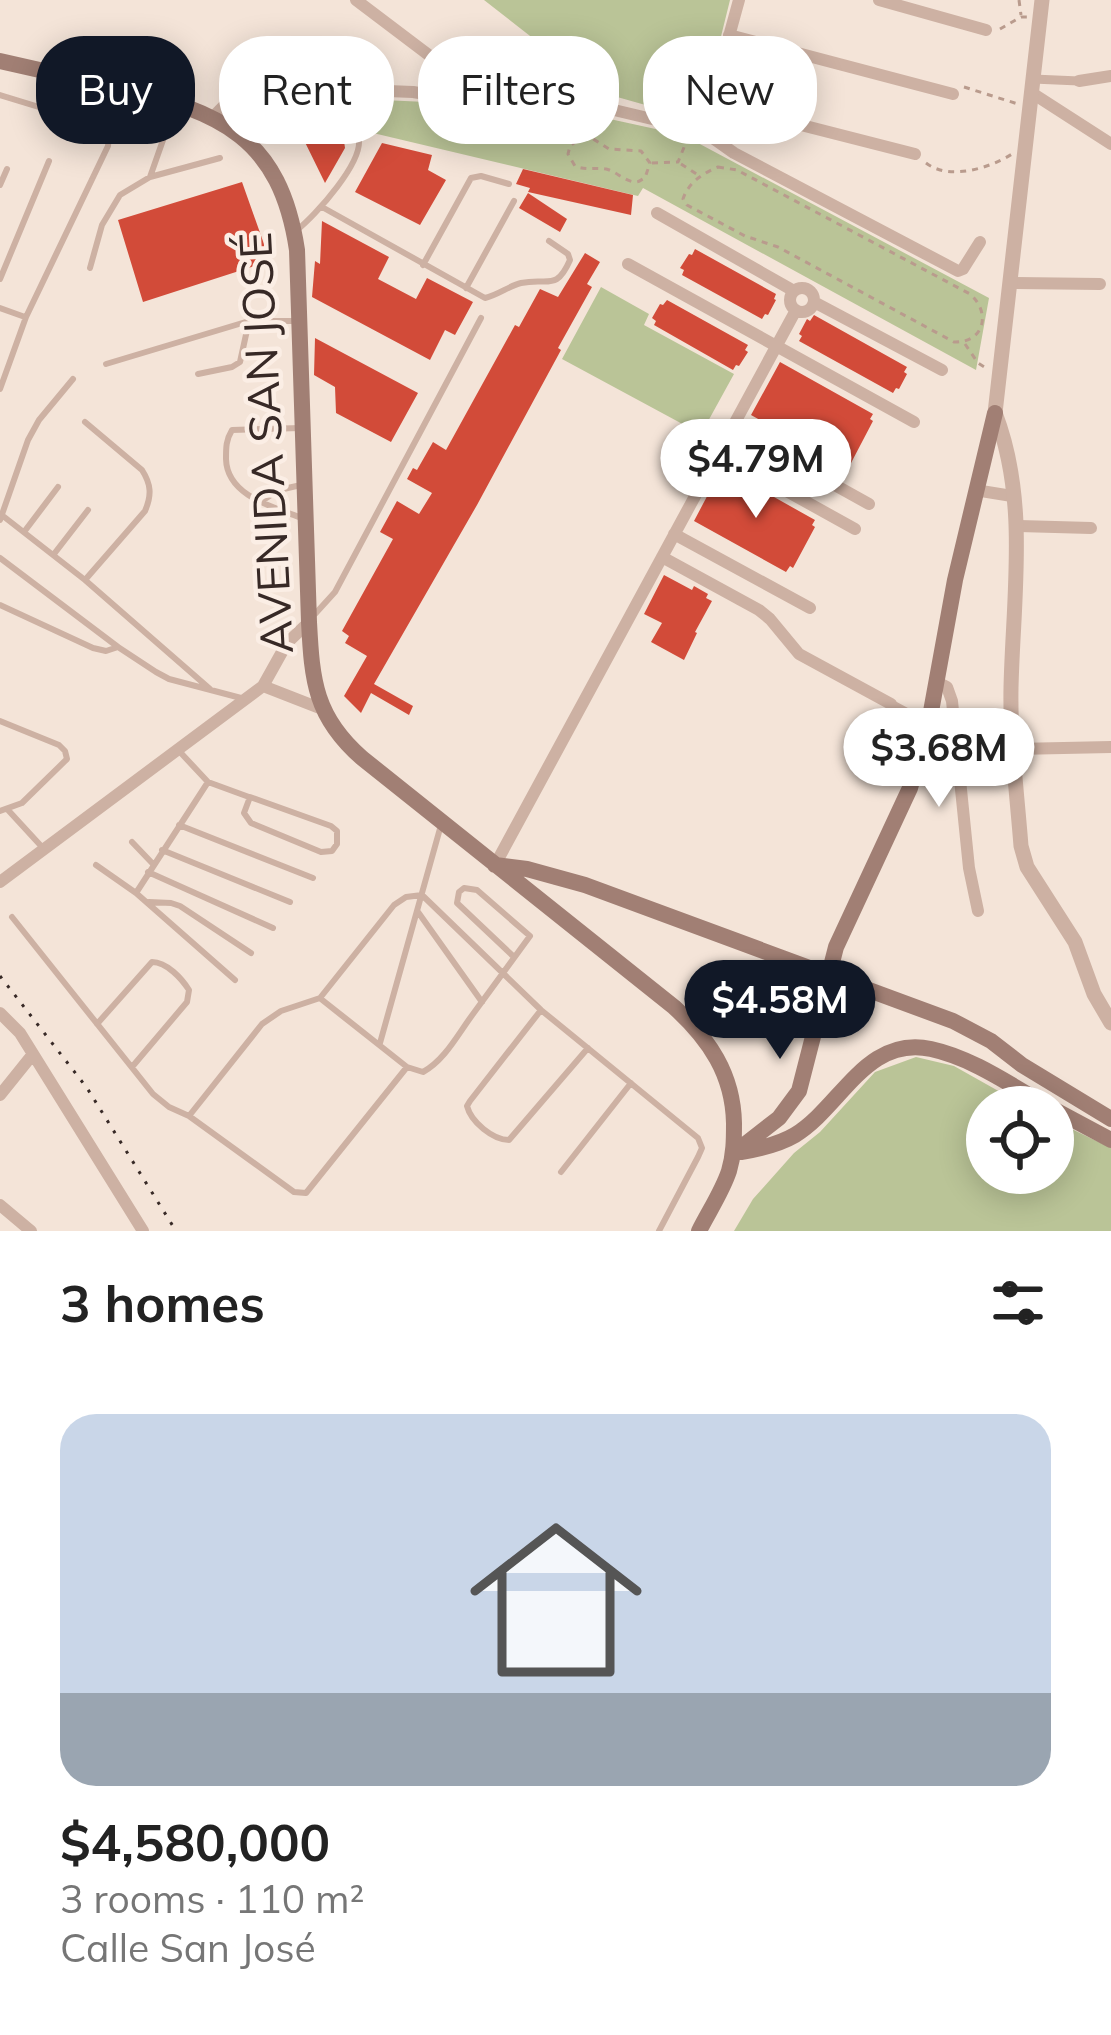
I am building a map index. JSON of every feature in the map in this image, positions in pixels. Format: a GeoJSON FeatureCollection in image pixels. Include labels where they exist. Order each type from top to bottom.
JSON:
{"type":"FeatureCollection","features":[{"type":"Feature","properties":{"kind":"main road","name":"AVENIDA SAN JOSÉ"},"geometry":{"type":"LineString","coordinates":[[0,60],[36,69]]}},
{"type":"Feature","properties":{"kind":"main road","name":"AVENIDA SAN JOSÉ"},"geometry":{"type":"LineString","coordinates":[[195,110],[213,117],[252,146],[279,182],[294,232],[308,622],[322,709],[344,742],[696,1027],[714,1051],[733,1106],[734,1153],[699,1231]]}},
{"type":"Feature","properties":{"kind":"main road"},"geometry":{"type":"LineString","coordinates":[[734,1153],[779,1118],[799,1091],[844,928],[910,788],[994,413]]}},
{"type":"Feature","properties":{"kind":"main road","name":"AVENIDA SAN JOSÉ"},"geometry":{"type":"LineString","coordinates":[[495,865],[585,885],[973,1030],[1111,1119]]}},
{"type":"Feature","properties":{"kind":"main road"},"geometry":{"type":"LineString","coordinates":[[734,1153],[793,1136],[880,1056],[904,1047],[953,1056],[1012,1086]]}},
{"type":"Feature","properties":{"kind":"main road"},"geometry":{"type":"LineString","coordinates":[[1074,1120],[1111,1140]]}},
{"type":"Feature","properties":{"kind":"street"},"geometry":{"type":"LineString","coordinates":[[356,0],[418,47]]}},
{"type":"Feature","properties":{"kind":"street"},"geometry":{"type":"LineString","coordinates":[[739,0],[729,35],[953,94]]}},
{"type":"Feature","properties":{"kind":"street"},"geometry":{"type":"LineString","coordinates":[[879,0],[986,30]]}},
{"type":"Feature","properties":{"kind":"street"},"geometry":{"type":"LineString","coordinates":[[1041,9],[994,413],[1007,449],[1018,526],[1011,692],[1022,856],[1075,942],[1094,994],[1110,1021]]}},
{"type":"Feature","properties":{"kind":"street"},"geometry":{"type":"LineString","coordinates":[[1031,94],[1111,76]]}},
{"type":"Feature","properties":{"kind":"street"},"geometry":{"type":"LineString","coordinates":[[213,117],[237,94],[260,86],[413,92],[514,110],[597,108],[643,118]]}},
{"type":"Feature","properties":{"kind":"street"},"geometry":{"type":"LineString","coordinates":[[1031,94],[1111,144]]}},
{"type":"Feature","properties":{"kind":"street"},"geometry":{"type":"LineString","coordinates":[[817,129],[916,154]]}},
{"type":"Feature","properties":{"kind":"street"},"geometry":{"type":"LineString","coordinates":[[720,144],[958,271],[980,242]]}},
{"type":"Feature","properties":{"kind":"street"},"geometry":{"type":"LineString","coordinates":[[657,213],[794,291]]}},
{"type":"Feature","properties":{"kind":"street"},"geometry":{"type":"LineString","coordinates":[[628,264],[914,422]]}},
{"type":"Feature","properties":{"kind":"street"},"geometry":{"type":"LineString","coordinates":[[1011,284],[1100,284]]}},
{"type":"Feature","properties":{"kind":"street"},"geometry":{"type":"LineString","coordinates":[[801,288],[808,289],[814,302],[806,312],[796,310],[790,301],[801,288]]}},
{"type":"Feature","properties":{"kind":"street"},"geometry":{"type":"LineString","coordinates":[[814,302],[942,370]]}},
{"type":"Feature","properties":{"kind":"street"},"geometry":{"type":"LineString","coordinates":[[495,865],[796,310]]}},
{"type":"Feature","properties":{"kind":"street"},"geometry":{"type":"LineString","coordinates":[[732,428],[869,504]]}},
{"type":"Feature","properties":{"kind":"street"},"geometry":{"type":"LineString","coordinates":[[718,453],[855,529]]}},
{"type":"Feature","properties":{"kind":"street"},"geometry":{"type":"LineString","coordinates":[[975,490],[1012,496]]}},
{"type":"Feature","properties":{"kind":"street"},"geometry":{"type":"LineString","coordinates":[[1018,526],[1091,528]]}},
{"type":"Feature","properties":{"kind":"street"},"geometry":{"type":"LineString","coordinates":[[674,534],[810,608]]}},
{"type":"Feature","properties":{"kind":"street"},"geometry":{"type":"LineString","coordinates":[[662,556],[759,610],[799,654],[928,724]]}},
{"type":"Feature","properties":{"kind":"street"},"geometry":{"type":"LineString","coordinates":[[0,882],[263,686],[287,643],[308,622]]}},
{"type":"Feature","properties":{"kind":"street"},"geometry":{"type":"LineString","coordinates":[[937,682],[947,687],[952,701],[969,868],[978,911]]}},
{"type":"Feature","properties":{"kind":"street"},"geometry":{"type":"LineString","coordinates":[[263,686],[322,709]]}},
{"type":"Feature","properties":{"kind":"street"},"geometry":{"type":"LineString","coordinates":[[1015,749],[1111,747]]}},
{"type":"Feature","properties":{"kind":"street"},"geometry":{"type":"LineString","coordinates":[[0,1013],[20,1033],[143,1231]]}},
{"type":"Feature","properties":{"kind":"street"},"geometry":{"type":"LineString","coordinates":[[0,1095],[33,1054]]}},
{"type":"Feature","properties":{"kind":"street"},"geometry":{"type":"LineString","coordinates":[[0,1205],[31,1231]]}},
{"type":"Feature","properties":{"kind":"lane"},"geometry":{"type":"LineString","coordinates":[[0,95],[36,106]]}},
{"type":"Feature","properties":{"kind":"lane"},"geometry":{"type":"LineString","coordinates":[[252,146],[284,121],[302,118],[346,124],[359,139],[358,150],[335,192],[294,232]]}},
{"type":"Feature","properties":{"kind":"lane"},"geometry":{"type":"LineString","coordinates":[[0,389],[26,317],[109,144]]}},
{"type":"Feature","properties":{"kind":"lane"},"geometry":{"type":"LineString","coordinates":[[150,177],[162,144]]}},
{"type":"Feature","properties":{"kind":"lane"},"geometry":{"type":"LineString","coordinates":[[90,268],[102,225],[120,195],[150,177],[220,158]]}},
{"type":"Feature","properties":{"kind":"lane"},"geometry":{"type":"LineString","coordinates":[[0,279],[50,160]]}},
{"type":"Feature","properties":{"kind":"lane"},"geometry":{"type":"LineString","coordinates":[[0,185],[7,169]]}},
{"type":"Feature","properties":{"kind":"lane"},"geometry":{"type":"LineString","coordinates":[[423,265],[471,178],[508,184]]}},
{"type":"Feature","properties":{"kind":"lane"},"geometry":{"type":"LineString","coordinates":[[466,288],[514,201]]}},
{"type":"Feature","properties":{"kind":"lane"},"geometry":{"type":"LineString","coordinates":[[322,207],[489,298],[523,283],[560,278],[570,260],[563,249],[549,242]]}},
{"type":"Feature","properties":{"kind":"lane"},"geometry":{"type":"LineString","coordinates":[[0,308],[26,317]]}},
{"type":"Feature","properties":{"kind":"lane"},"geometry":{"type":"LineString","coordinates":[[308,622],[334,592],[481,319]]}},
{"type":"Feature","properties":{"kind":"lane"},"geometry":{"type":"LineString","coordinates":[[198,374],[240,362],[249,321]]}},
{"type":"Feature","properties":{"kind":"lane"},"geometry":{"type":"LineString","coordinates":[[106,364],[249,321],[300,322]]}},
{"type":"Feature","properties":{"kind":"lane"},"geometry":{"type":"LineString","coordinates":[[73,380],[28,440],[1,518],[54,554],[210,689]]}},
{"type":"Feature","properties":{"kind":"lane"},"geometry":{"type":"LineString","coordinates":[[85,422],[142,470],[151,497],[146,511],[85,580]]}},
{"type":"Feature","properties":{"kind":"lane"},"geometry":{"type":"LineString","coordinates":[[303,428],[238,429],[228,435],[226,468],[230,478],[260,502],[305,519]]}},
{"type":"Feature","properties":{"kind":"lane"},"geometry":{"type":"LineString","coordinates":[[260,502],[279,490],[305,484]]}},
{"type":"Feature","properties":{"kind":"lane"},"geometry":{"type":"LineString","coordinates":[[24,532],[58,487]]}},
{"type":"Feature","properties":{"kind":"lane"},"geometry":{"type":"LineString","coordinates":[[54,554],[88,509]]}},
{"type":"Feature","properties":{"kind":"lane"},"geometry":{"type":"LineString","coordinates":[[0,558],[118,647],[169,679],[244,699]]}},
{"type":"Feature","properties":{"kind":"lane"},"geometry":{"type":"LineString","coordinates":[[0,605],[93,648],[118,647]]}},
{"type":"Feature","properties":{"kind":"lane"},"geometry":{"type":"LineString","coordinates":[[0,721],[65,751],[67,759],[22,802],[4,810],[44,850]]}},
{"type":"Feature","properties":{"kind":"lane"},"geometry":{"type":"LineString","coordinates":[[177,749],[208,782],[250,797],[331,826],[337,831],[338,844],[321,852],[251,823],[244,813],[250,797]]}},
{"type":"Feature","properties":{"kind":"lane"},"geometry":{"type":"LineString","coordinates":[[136,893],[208,782]]}},
{"type":"Feature","properties":{"kind":"lane"},"geometry":{"type":"LineString","coordinates":[[379,1045],[442,822]]}},
{"type":"Feature","properties":{"kind":"lane"},"geometry":{"type":"LineString","coordinates":[[179,825],[313,878]]}},
{"type":"Feature","properties":{"kind":"lane"},"geometry":{"type":"LineString","coordinates":[[132,842],[150,868],[273,928]]}},
{"type":"Feature","properties":{"kind":"lane"},"geometry":{"type":"LineString","coordinates":[[162,850],[290,902]]}},
{"type":"Feature","properties":{"kind":"lane"},"geometry":{"type":"LineString","coordinates":[[96,865],[136,893],[235,980]]}},
{"type":"Feature","properties":{"kind":"lane"},"geometry":{"type":"LineString","coordinates":[[320,998],[407,1067],[423,1072],[436,1065],[530,936],[477,890],[471,887],[459,892],[457,903],[514,957]]}},
{"type":"Feature","properties":{"kind":"lane"},"geometry":{"type":"LineString","coordinates":[[422,895],[502,975],[698,1138],[702,1148],[658,1231]]}},
{"type":"Feature","properties":{"kind":"lane"},"geometry":{"type":"LineString","coordinates":[[189,1116],[262,1024],[281,1011],[320,998],[394,905],[422,895]]}},
{"type":"Feature","properties":{"kind":"lane"},"geometry":{"type":"LineString","coordinates":[[146,902],[180,907],[250,953]]}},
{"type":"Feature","properties":{"kind":"lane"},"geometry":{"type":"LineString","coordinates":[[417,911],[482,1002]]}},
{"type":"Feature","properties":{"kind":"lane"},"geometry":{"type":"LineString","coordinates":[[12,917],[153,1094],[294,1192],[306,1193],[407,1067]]}},
{"type":"Feature","properties":{"kind":"lane"},"geometry":{"type":"LineString","coordinates":[[97,1024],[152,962],[165,965],[186,985],[187,1002],[132,1067]]}},
{"type":"Feature","properties":{"kind":"lane"},"geometry":{"type":"LineString","coordinates":[[542,1010],[470,1101],[472,1118],[497,1138],[509,1140],[588,1048]]}},
{"type":"Feature","properties":{"kind":"lane"},"geometry":{"type":"LineString","coordinates":[[561,1172],[631,1083]]}},
{"type":"Feature","properties":{"kind":"path"},"geometry":{"type":"LineString","coordinates":[[1019,0],[1022,17]]}},
{"type":"Feature","properties":{"kind":"path"},"geometry":{"type":"LineString","coordinates":[[986,30],[1000,29],[1041,9]]}},
{"type":"Feature","properties":{"kind":"path"},"geometry":{"type":"LineString","coordinates":[[953,94],[965,87],[998,96],[1031,94]]}},
{"type":"Feature","properties":{"kind":"path"},"geometry":{"type":"LineString","coordinates":[[590,137],[609,149],[641,152],[650,163],[645,178],[638,182],[611,170],[583,170],[570,162],[568,154],[575,140],[590,137]]}},
{"type":"Feature","properties":{"kind":"path"},"geometry":{"type":"LineString","coordinates":[[678,162],[689,144]]}},
{"type":"Feature","properties":{"kind":"path"},"geometry":{"type":"LineString","coordinates":[[916,154],[933,170],[974,170],[992,167],[1024,146]]}},
{"type":"Feature","properties":{"kind":"path"},"geometry":{"type":"LineString","coordinates":[[650,163],[678,162],[700,176]]}},
{"type":"Feature","properties":{"kind":"path"},"geometry":{"type":"LineString","coordinates":[[718,167],[737,170],[970,294],[984,315],[976,334],[964,343],[954,342],[778,247],[745,236],[687,205],[684,194],[700,176],[718,167]]}},
{"type":"Feature","properties":{"kind":"path"},"geometry":{"type":"LineString","coordinates":[[964,343],[978,363],[1000,374]]}},
{"type":"Feature","properties":{"kind":"green space"},"geometry":{"type":"Polygon","coordinates":[[[484,0],[730,0],[721,36],[643,36],[643,104],[619,98],[619,36],[530,36],[484,0]]]}},
{"type":"Feature","properties":{"kind":"green space"},"geometry":{"type":"Polygon","coordinates":[[[394,101],[418,102],[418,144],[394,138],[394,101]]]}},
{"type":"Feature","properties":{"kind":"green space"},"geometry":{"type":"Polygon","coordinates":[[[619,121],[643,126],[643,144],[700,144],[989,298],[976,370],[643,188],[638,196],[419,144],[619,144],[619,121]]]}},
{"type":"Feature","properties":{"kind":"green space"},"geometry":{"type":"Polygon","coordinates":[[[601,287],[649,314],[644,325],[734,374],[701,434],[562,359],[601,287]]]}},
{"type":"Feature","properties":{"kind":"green space"},"geometry":{"type":"Polygon","coordinates":[[[916,1057],[954,1066],[990,1086],[966,1086],[966,1194],[1074,1194],[1074,1130],[1111,1148],[1111,1231],[734,1231],[753,1199],[875,1072],[916,1057]]]}},
{"type":"Feature","properties":{"kind":"building"},"geometry":{"type":"Polygon","coordinates":[[[306,144],[344,144],[345,148],[325,183],[306,144]]]}},
{"type":"Feature","properties":{"kind":"building"},"geometry":{"type":"Polygon","coordinates":[[[381,144],[432,155],[428,170],[446,180],[420,225],[355,192],[381,144]]]}},
{"type":"Feature","properties":{"kind":"building"},"geometry":{"type":"Polygon","coordinates":[[[523,169],[633,195],[631,215],[528,192],[530,188],[516,184],[523,169]]]}},
{"type":"Feature","properties":{"kind":"building"},"geometry":{"type":"Polygon","coordinates":[[[242,182],[270,261],[143,302],[118,220],[242,182]]]}},
{"type":"Feature","properties":{"kind":"building"},"geometry":{"type":"Polygon","coordinates":[[[528,193],[567,219],[560,232],[519,208],[528,193]]]}},
{"type":"Feature","properties":{"kind":"building"},"geometry":{"type":"Polygon","coordinates":[[[322,221],[389,257],[378,279],[416,299],[427,278],[473,302],[455,335],[445,330],[430,360],[312,297],[315,261],[320,264],[322,221]]]}},
{"type":"Feature","properties":{"kind":"building"},"geometry":{"type":"Polygon","coordinates":[[[695,249],[776,294],[768,315],[762,319],[682,275],[680,268],[695,249]]]}},
{"type":"Feature","properties":{"kind":"building"},"geometry":{"type":"Polygon","coordinates":[[[585,253],[600,262],[587,284],[592,287],[477,505],[374,684],[413,706],[409,715],[371,693],[361,713],[344,696],[367,656],[345,643],[349,636],[342,631],[393,539],[380,532],[397,501],[419,514],[432,493],[407,479],[413,468],[417,470],[433,442],[446,450],[540,289],[558,297],[585,253]]]}},
{"type":"Feature","properties":{"kind":"building"},"geometry":{"type":"Polygon","coordinates":[[[667,300],[748,345],[739,366],[733,370],[654,325],[652,318],[667,300]]]}},
{"type":"Feature","properties":{"kind":"building"},"geometry":{"type":"Polygon","coordinates":[[[814,315],[907,367],[899,389],[893,393],[799,341],[807,319],[814,315]]]}},
{"type":"Feature","properties":{"kind":"building"},"geometry":{"type":"Polygon","coordinates":[[[315,338],[418,393],[391,442],[336,413],[335,387],[314,375],[315,338]]]}},
{"type":"Feature","properties":{"kind":"building"},"geometry":{"type":"Polygon","coordinates":[[[780,362],[873,414],[851,463],[847,461],[844,467],[751,415],[780,362]]]}},
{"type":"Feature","properties":{"kind":"building"},"geometry":{"type":"Polygon","coordinates":[[[722,468],[815,520],[793,568],[786,572],[694,521],[722,468]]]}},
{"type":"Feature","properties":{"kind":"building"},"geometry":{"type":"Polygon","coordinates":[[[664,575],[692,590],[694,586],[712,601],[684,660],[651,642],[662,623],[644,614],[664,575]]]}},
{"type":"Feature","properties":{"kind":"railway"},"geometry":{"type":"LineString","coordinates":[[0,976],[87,1088],[176,1231]]}}]}
